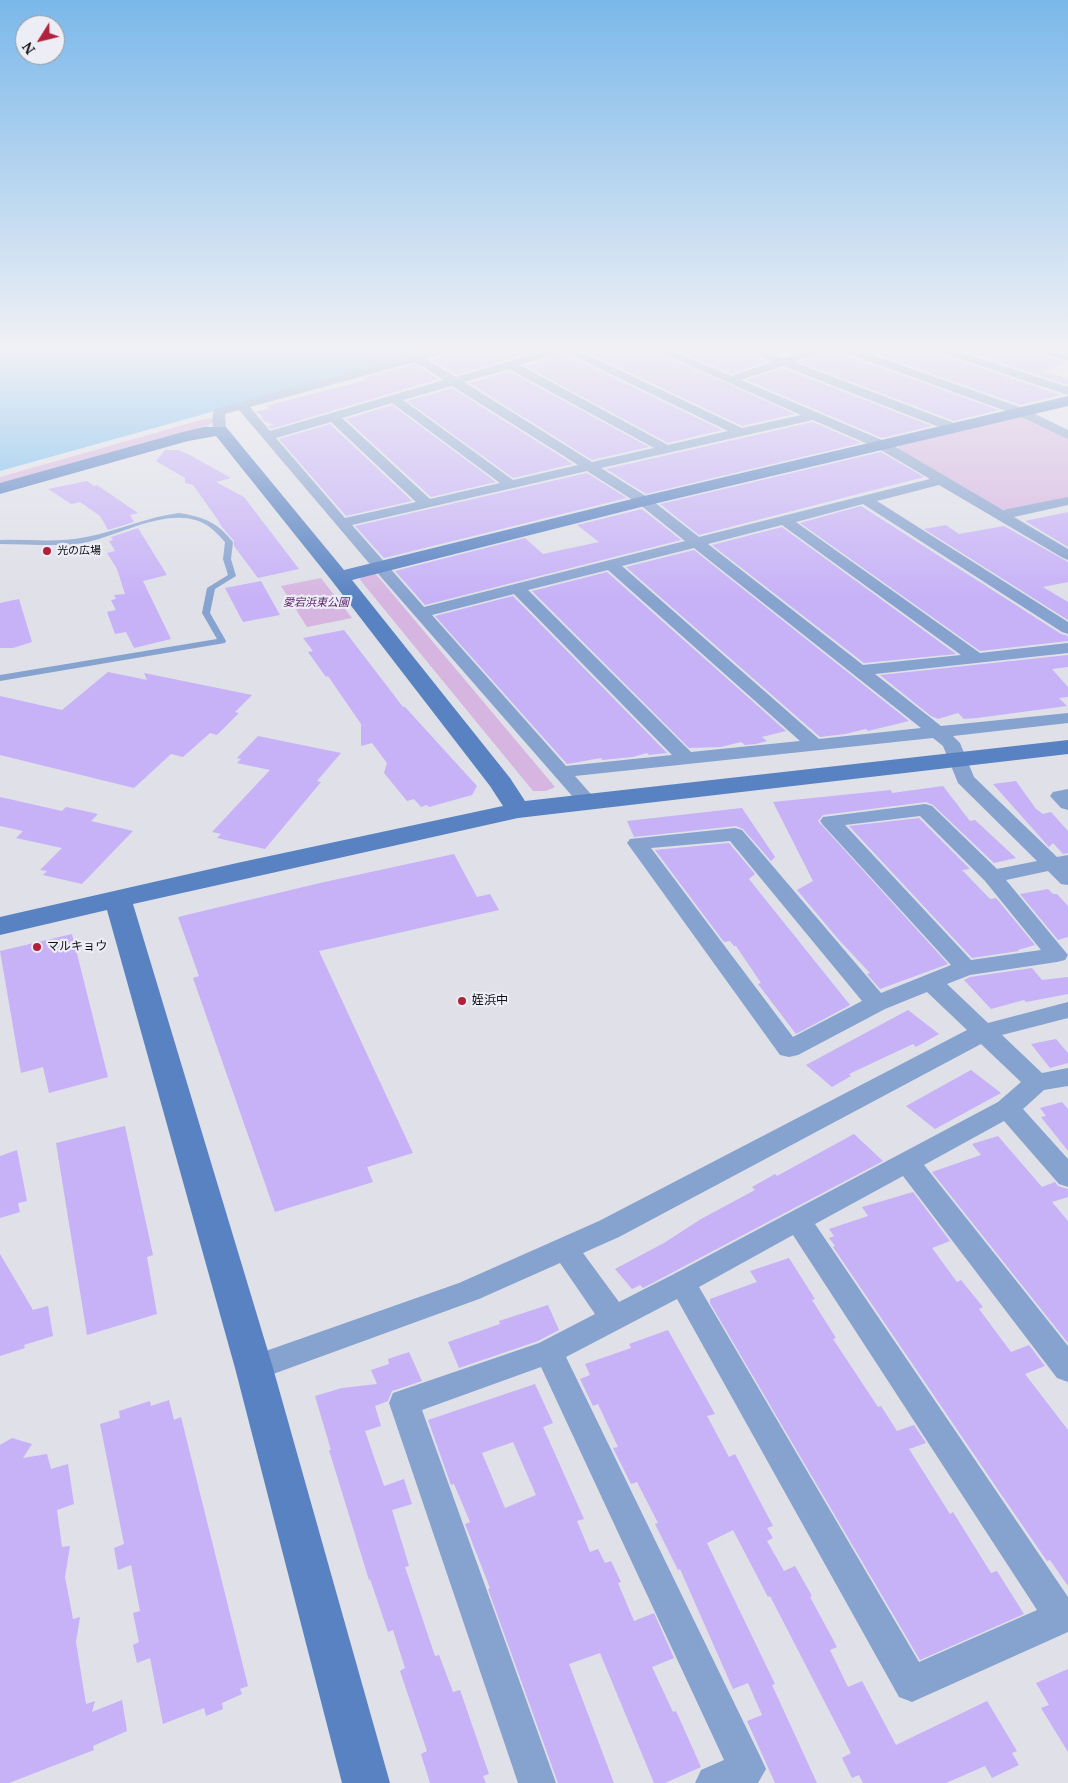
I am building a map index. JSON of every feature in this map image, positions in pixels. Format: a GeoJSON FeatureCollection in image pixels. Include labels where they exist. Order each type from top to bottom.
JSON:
{"type":"FeatureCollection","features":[{"type":"Feature","properties":{"kind":"street"},"geometry":{"type":"LineString","coordinates":[[0,489],[195,434]]}},
{"type":"Feature","properties":{"kind":"street"},"geometry":{"type":"LineString","coordinates":[[222,434],[339,577],[501,783],[518,810]]}},
{"type":"Feature","properties":{"kind":"street"},"geometry":{"type":"LineString","coordinates":[[274,434],[268,436],[342,523],[587,801]]}},
{"type":"Feature","properties":{"kind":"street"},"geometry":{"type":"LineString","coordinates":[[352,434],[427,504]]}},
{"type":"Feature","properties":{"kind":"street"},"geometry":{"type":"LineString","coordinates":[[442,434],[511,485]]}},
{"type":"Feature","properties":{"kind":"street"},"geometry":{"type":"LineString","coordinates":[[538,434],[644,502],[938,732],[951,743],[965,778],[1063,868]]}},
{"type":"Feature","properties":{"kind":"street"},"geometry":{"type":"LineString","coordinates":[[639,434],[666,449]]}},
{"type":"Feature","properties":{"kind":"street"},"geometry":{"type":"LineString","coordinates":[[342,523],[730,434]]}},
{"type":"Feature","properties":{"kind":"street"},"geometry":{"type":"LineString","coordinates":[[856,434],[884,446],[1068,555]]}},
{"type":"Feature","properties":{"kind":"street"},"geometry":{"type":"LineString","coordinates":[[339,577],[930,434]]}},
{"type":"Feature","properties":{"kind":"street"},"geometry":{"type":"LineString","coordinates":[[422,613],[941,480]]}},
{"type":"Feature","properties":{"kind":"street"},"geometry":{"type":"LineString","coordinates":[[865,499],[1068,629]]}},
{"type":"Feature","properties":{"kind":"street"},"geometry":{"type":"LineString","coordinates":[[1002,515],[1068,501]]}},
{"type":"Feature","properties":{"kind":"street"},"geometry":{"type":"LineString","coordinates":[[784,520],[977,658]]}},
{"type":"Feature","properties":{"kind":"street"},"geometry":{"type":"LineString","coordinates":[[610,564],[815,745]]}},
{"type":"Feature","properties":{"kind":"street"},"geometry":{"type":"LineString","coordinates":[[517,588],[687,759]]}},
{"type":"Feature","properties":{"kind":"street"},"geometry":{"type":"LineString","coordinates":[[859,670],[1068,648]]}},
{"type":"Feature","properties":{"kind":"street"},"geometry":{"type":"LineString","coordinates":[[561,772],[1068,718]]}},
{"type":"Feature","properties":{"kind":"street"},"geometry":{"type":"LineString","coordinates":[[0,927],[530,815],[1068,748]]}},
{"type":"Feature","properties":{"kind":"street"},"geometry":{"type":"LineString","coordinates":[[118,902],[518,810],[587,801],[1068,753]]}},
{"type":"Feature","properties":{"kind":"street"},"geometry":{"type":"LineString","coordinates":[[1068,795],[1060,796],[1068,804]]}},
{"type":"Feature","properties":{"kind":"street"},"geometry":{"type":"LineString","coordinates":[[877,1003],[735,834],[637,843],[789,1049],[877,1003],[966,968],[1057,955],[992,876],[925,810],[830,821],[966,968]]}},
{"type":"Feature","properties":{"kind":"street"},"geometry":{"type":"LineString","coordinates":[[992,876],[1063,868]]}},
{"type":"Feature","properties":{"kind":"street"},"geometry":{"type":"LineString","coordinates":[[118,902],[254,1368],[366,1783]]}},
{"type":"Feature","properties":{"kind":"street"},"geometry":{"type":"LineString","coordinates":[[931,982],[1037,1083]]}},
{"type":"Feature","properties":{"kind":"street"},"geometry":{"type":"LineString","coordinates":[[254,1368],[470,1291],[609,1230],[984,1032],[1068,1010]]}},
{"type":"Feature","properties":{"kind":"street"},"geometry":{"type":"LineString","coordinates":[[537,1783],[404,1403],[549,1352],[682,1284],[1007,1108],[1037,1083],[1068,1077]]}},
{"type":"Feature","properties":{"kind":"street"},"geometry":{"type":"LineString","coordinates":[[1007,1108],[1068,1177]]}},
{"type":"Feature","properties":{"kind":"street"},"geometry":{"type":"LineString","coordinates":[[907,1162],[1068,1369]]}},
{"type":"Feature","properties":{"kind":"street"},"geometry":{"type":"LineString","coordinates":[[682,1284],[912,1684],[1061,1617],[798,1220]]}},
{"type":"Feature","properties":{"kind":"street"},"geometry":{"type":"LineString","coordinates":[[565,1249],[614,1318]]}},
{"type":"Feature","properties":{"kind":"street"},"geometry":{"type":"LineString","coordinates":[[549,1352],[747,1769],[714,1783]]}},
{"type":"Feature","properties":{"kind":"lane"},"geometry":{"type":"LineString","coordinates":[[0,542],[84,540],[164,516],[181,515],[198,518],[221,531],[229,542],[227,559],[232,576],[211,588],[206,614],[222,641],[0,678]]}},
{"type":"Feature","properties":{"kind":"green space"},"geometry":{"type":"Polygon","coordinates":[[[151,434],[181,434],[0,484],[0,477],[151,434]]]}},
{"type":"Feature","properties":{"kind":"green space"},"geometry":{"type":"Polygon","coordinates":[[[947,434],[1060,434],[1068,438],[1068,498],[1008,510],[1001,509],[898,449],[899,446],[947,434]]]}},
{"type":"Feature","properties":{"kind":"green space"},"geometry":{"type":"Polygon","coordinates":[[[368,573],[375,573],[555,787],[546,791],[533,791],[361,581],[360,579],[368,573]]]}},
{"type":"Feature","properties":{"kind":"green space","name":"愛宕浜東公園"},"geometry":{"type":"Polygon","coordinates":[[[321,578],[352,618],[307,627],[281,586],[321,578]]]}},
{"type":"Feature","properties":{"kind":"water"},"geometry":{"type":"Polygon","coordinates":[[[0,434],[132,434],[0,471],[0,434]]]}},
{"type":"Feature","properties":{"kind":"building"},"geometry":{"type":"Polygon","coordinates":[[[295,434],[341,434],[412,501],[346,516],[279,439],[295,434]]]}},
{"type":"Feature","properties":{"kind":"building"},"geometry":{"type":"Polygon","coordinates":[[[363,434],[431,434],[496,482],[431,497],[363,434]]]}},
{"type":"Feature","properties":{"kind":"building"},"geometry":{"type":"Polygon","coordinates":[[[453,434],[526,434],[573,464],[513,478],[453,434]]]}},
{"type":"Feature","properties":{"kind":"building"},"geometry":{"type":"Polygon","coordinates":[[[551,434],[625,434],[649,447],[592,460],[551,434]]]}},
{"type":"Feature","properties":{"kind":"building"},"geometry":{"type":"Polygon","coordinates":[[[652,434],[705,434],[668,443],[652,434]]]}},
{"type":"Feature","properties":{"kind":"building"},"geometry":{"type":"Polygon","coordinates":[[[759,434],[841,434],[861,443],[646,494],[606,469],[759,434]]]}},
{"type":"Feature","properties":{"kind":"building"},"geometry":{"type":"Polygon","coordinates":[[[873,434],[898,434],[882,438],[873,434]]]}},
{"type":"Feature","properties":{"kind":"building"},"geometry":{"type":"Polygon","coordinates":[[[165,450],[178,450],[188,454],[231,478],[216,482],[244,497],[299,569],[258,578],[234,546],[234,541],[193,485],[185,483],[185,478],[156,461],[165,450]]]}},
{"type":"Feature","properties":{"kind":"building"},"geometry":{"type":"Polygon","coordinates":[[[881,452],[924,477],[699,535],[660,504],[881,452]]]}},
{"type":"Feature","properties":{"kind":"building"},"geometry":{"type":"Polygon","coordinates":[[[587,473],[627,498],[384,558],[355,526],[587,473]]]}},
{"type":"Feature","properties":{"kind":"building"},"geometry":{"type":"Polygon","coordinates":[[[87,481],[94,486],[97,485],[138,513],[130,515],[134,522],[108,530],[100,516],[80,502],[71,504],[48,489],[87,481]]]}},
{"type":"Feature","properties":{"kind":"building"},"geometry":{"type":"Polygon","coordinates":[[[861,506],[1061,634],[1068,636],[1068,641],[980,651],[800,523],[861,506]]]}},
{"type":"Feature","properties":{"kind":"building"},"geometry":{"type":"Polygon","coordinates":[[[642,509],[681,540],[425,605],[395,571],[525,538],[543,554],[599,542],[577,525],[642,509]]]}},
{"type":"Feature","properties":{"kind":"building"},"geometry":{"type":"Polygon","coordinates":[[[1068,512],[1068,547],[1025,521],[1068,512]]]}},
{"type":"Feature","properties":{"kind":"building"},"geometry":{"type":"Polygon","coordinates":[[[946,525],[959,534],[1004,526],[1068,562],[1068,582],[1043,587],[1068,602],[1068,620],[924,529],[946,525]]]}},
{"type":"Feature","properties":{"kind":"building"},"geometry":{"type":"Polygon","coordinates":[[[782,527],[956,654],[864,663],[712,545],[782,527]]]}},
{"type":"Feature","properties":{"kind":"building"},"geometry":{"type":"Polygon","coordinates":[[[138,528],[167,575],[143,581],[171,639],[134,648],[126,632],[115,634],[107,612],[116,610],[111,600],[116,599],[114,595],[125,594],[117,569],[107,553],[115,551],[109,541],[113,540],[111,537],[138,528]]]}},
{"type":"Feature","properties":{"kind":"building"},"geometry":{"type":"Polygon","coordinates":[[[694,550],[909,721],[868,731],[866,729],[820,737],[626,567],[694,550]]]}},
{"type":"Feature","properties":{"kind":"building"},"geometry":{"type":"Polygon","coordinates":[[[607,572],[786,731],[762,737],[767,741],[756,744],[745,745],[741,742],[721,747],[689,748],[532,591],[607,572]]]}},
{"type":"Feature","properties":{"kind":"building"},"geometry":{"type":"Polygon","coordinates":[[[261,581],[280,615],[243,622],[225,588],[261,581]]]}},
{"type":"Feature","properties":{"kind":"building"},"geometry":{"type":"Polygon","coordinates":[[[513,596],[667,753],[649,755],[647,753],[633,757],[602,760],[601,758],[567,764],[435,616],[513,596]]]}},
{"type":"Feature","properties":{"kind":"building"},"geometry":{"type":"Polygon","coordinates":[[[19,599],[32,642],[13,648],[0,648],[0,603],[19,599]]]}},
{"type":"Feature","properties":{"kind":"building"},"geometry":{"type":"Polygon","coordinates":[[[344,630],[403,707],[477,786],[472,795],[429,807],[427,805],[421,807],[414,799],[407,801],[384,773],[387,763],[372,743],[361,746],[361,724],[328,676],[326,677],[308,652],[313,651],[303,638],[344,630]]]}},
{"type":"Feature","properties":{"kind":"building"},"geometry":{"type":"Polygon","coordinates":[[[1068,655],[1068,667],[1052,669],[1068,687],[1068,697],[1059,698],[1067,706],[977,718],[964,719],[958,713],[938,719],[931,716],[880,675],[1068,655]]]}},
{"type":"Feature","properties":{"kind":"building"},"geometry":{"type":"Polygon","coordinates":[[[108,672],[147,680],[144,673],[252,695],[235,712],[239,713],[217,735],[210,733],[183,757],[171,754],[134,788],[0,755],[0,696],[62,710],[108,672]]]}},
{"type":"Feature","properties":{"kind":"building"},"geometry":{"type":"Polygon","coordinates":[[[258,736],[341,753],[317,781],[321,782],[265,849],[217,838],[221,834],[212,832],[270,770],[237,763],[241,759],[237,758],[258,736]]]}},
{"type":"Feature","properties":{"kind":"building"},"geometry":{"type":"Polygon","coordinates":[[[1016,781],[1036,809],[1043,814],[1051,812],[1068,831],[1068,853],[1063,854],[1053,843],[1049,847],[993,784],[1016,781]]]}},
{"type":"Feature","properties":{"kind":"building"},"geometry":{"type":"Polygon","coordinates":[[[943,786],[970,821],[975,820],[1016,858],[994,863],[933,805],[926,802],[823,815],[818,821],[948,964],[880,989],[867,974],[870,973],[797,890],[813,881],[773,802],[891,790],[892,793],[943,786]]]}},
{"type":"Feature","properties":{"kind":"building"},"geometry":{"type":"Polygon","coordinates":[[[0,797],[62,811],[66,807],[98,814],[91,821],[133,831],[82,884],[43,875],[47,871],[40,870],[62,848],[16,838],[23,831],[0,826],[0,797]]]}},
{"type":"Feature","properties":{"kind":"building"},"geometry":{"type":"Polygon","coordinates":[[[742,808],[775,857],[771,861],[743,829],[736,826],[634,837],[627,821],[742,808]]]}},
{"type":"Feature","properties":{"kind":"building"},"geometry":{"type":"Polygon","coordinates":[[[919,818],[970,869],[962,870],[990,899],[996,898],[1035,945],[1019,951],[972,958],[849,826],[919,818]]]}},
{"type":"Feature","properties":{"kind":"building"},"geometry":{"type":"Polygon","coordinates":[[[729,843],[755,874],[749,879],[850,1005],[796,1034],[758,984],[761,983],[736,946],[730,941],[724,942],[655,850],[729,843]]]}},
{"type":"Feature","properties":{"kind":"building"},"geometry":{"type":"Polygon","coordinates":[[[454,854],[477,897],[490,894],[499,910],[319,951],[413,1153],[367,1167],[373,1182],[275,1212],[193,978],[199,976],[178,917],[320,883],[454,854]]]}},
{"type":"Feature","properties":{"kind":"building"},"geometry":{"type":"Polygon","coordinates":[[[1048,889],[1053,894],[1057,894],[1068,906],[1068,937],[1058,940],[1020,894],[1048,889]]]}},
{"type":"Feature","properties":{"kind":"building"},"geometry":{"type":"Polygon","coordinates":[[[72,934],[108,1077],[49,1093],[43,1067],[21,1073],[0,951],[72,934]]]}},
{"type":"Feature","properties":{"kind":"building"},"geometry":{"type":"Polygon","coordinates":[[[1032,968],[1042,980],[1068,977],[1068,994],[1026,1002],[1024,1000],[991,1009],[964,980],[970,977],[1032,968]]]}},
{"type":"Feature","properties":{"kind":"building"},"geometry":{"type":"Polygon","coordinates":[[[908,1010],[939,1034],[916,1047],[913,1044],[849,1074],[851,1076],[832,1087],[806,1065],[908,1010]]]}},
{"type":"Feature","properties":{"kind":"building"},"geometry":{"type":"Polygon","coordinates":[[[1056,1039],[1068,1053],[1068,1063],[1050,1068],[1031,1044],[1056,1039]]]}},
{"type":"Feature","properties":{"kind":"building"},"geometry":{"type":"Polygon","coordinates":[[[971,1070],[1001,1093],[935,1129],[906,1106],[971,1070]]]}},
{"type":"Feature","properties":{"kind":"building"},"geometry":{"type":"Polygon","coordinates":[[[1062,1102],[1068,1109],[1068,1151],[1041,1117],[1046,1116],[1040,1108],[1062,1102]]]}},
{"type":"Feature","properties":{"kind":"building"},"geometry":{"type":"Polygon","coordinates":[[[125,1126],[153,1255],[147,1257],[157,1314],[87,1335],[56,1143],[125,1126]]]}},
{"type":"Feature","properties":{"kind":"building"},"geometry":{"type":"Polygon","coordinates":[[[854,1134],[883,1161],[643,1288],[640,1285],[632,1289],[615,1269],[755,1190],[752,1187],[775,1174],[777,1176],[854,1134]]]}},
{"type":"Feature","properties":{"kind":"building"},"geometry":{"type":"Polygon","coordinates":[[[998,1136],[1042,1187],[1055,1182],[1058,1186],[1068,1189],[1068,1197],[1052,1202],[1068,1221],[1068,1343],[932,1172],[981,1155],[972,1144],[998,1136]]]}},
{"type":"Feature","properties":{"kind":"building"},"geometry":{"type":"Polygon","coordinates":[[[17,1150],[27,1201],[18,1203],[20,1212],[0,1218],[0,1156],[17,1150]]]}},
{"type":"Feature","properties":{"kind":"building"},"geometry":{"type":"Polygon","coordinates":[[[913,1192],[950,1241],[932,1248],[957,1282],[961,1280],[983,1307],[979,1309],[1011,1352],[1029,1345],[1045,1366],[1025,1374],[1068,1430],[1068,1586],[1050,1560],[1047,1561],[1003,1497],[833,1247],[835,1246],[829,1238],[834,1236],[829,1229],[868,1216],[862,1207],[913,1192]]]}},
{"type":"Feature","properties":{"kind":"building"},"geometry":{"type":"Polygon","coordinates":[[[0,1254],[33,1310],[48,1306],[53,1336],[24,1345],[25,1348],[0,1356],[0,1254]]]}},
{"type":"Feature","properties":{"kind":"building"},"geometry":{"type":"Polygon","coordinates":[[[789,1258],[815,1299],[812,1300],[836,1338],[833,1339],[878,1407],[881,1406],[897,1431],[914,1425],[926,1443],[909,1449],[950,1514],[953,1512],[991,1573],[997,1571],[1024,1614],[920,1660],[710,1303],[710,1299],[757,1282],[750,1271],[789,1258]]]}},
{"type":"Feature","properties":{"kind":"building"},"geometry":{"type":"Polygon","coordinates":[[[548,1305],[559,1330],[538,1341],[459,1368],[448,1342],[500,1324],[499,1321],[548,1305]]]}},
{"type":"Feature","properties":{"kind":"building"},"geometry":{"type":"Polygon","coordinates":[[[668,1330],[715,1414],[707,1416],[729,1457],[735,1454],[773,1526],[767,1528],[773,1538],[767,1541],[784,1571],[795,1566],[812,1596],[810,1597],[837,1647],[830,1650],[848,1687],[862,1681],[896,1745],[987,1701],[1017,1751],[1012,1753],[1019,1765],[992,1778],[985,1766],[946,1783],[863,1783],[859,1775],[852,1778],[842,1758],[851,1753],[770,1596],[768,1597],[733,1530],[707,1543],[775,1684],[772,1685],[817,1783],[775,1783],[747,1721],[762,1715],[748,1683],[733,1689],[680,1569],[678,1570],[655,1524],[658,1523],[637,1482],[631,1484],[613,1448],[618,1447],[598,1404],[593,1406],[580,1379],[590,1375],[585,1364],[631,1348],[629,1344],[668,1330]]]}},
{"type":"Feature","properties":{"kind":"building"},"geometry":{"type":"Polygon","coordinates":[[[409,1352],[422,1381],[392,1391],[388,1401],[375,1406],[381,1426],[365,1431],[384,1486],[404,1479],[412,1504],[392,1510],[409,1566],[405,1567],[435,1656],[439,1655],[453,1692],[460,1690],[489,1774],[483,1776],[486,1783],[430,1783],[421,1754],[427,1751],[400,1671],[405,1668],[393,1630],[388,1632],[369,1580],[329,1450],[331,1450],[315,1396],[342,1388],[377,1384],[371,1370],[389,1364],[388,1359],[409,1352]]]}},
{"type":"Feature","properties":{"kind":"building"},"geometry":{"type":"Polygon","coordinates":[[[535,1384],[553,1423],[543,1427],[584,1519],[577,1521],[590,1552],[598,1549],[605,1563],[611,1561],[621,1582],[618,1583],[634,1621],[654,1613],[674,1658],[652,1667],[673,1712],[676,1711],[701,1767],[665,1783],[654,1783],[600,1653],[569,1664],[614,1783],[558,1783],[488,1589],[490,1588],[465,1524],[470,1522],[454,1484],[451,1485],[428,1420],[535,1384]],[[513,1442],[482,1453],[505,1508],[536,1495],[513,1442]]]}},
{"type":"Feature","properties":{"kind":"building"},"geometry":{"type":"Polygon","coordinates":[[[169,1400],[174,1420],[181,1417],[248,1686],[240,1689],[242,1694],[222,1703],[223,1709],[206,1716],[204,1708],[163,1724],[150,1658],[137,1663],[133,1645],[139,1642],[133,1613],[140,1611],[131,1565],[118,1570],[114,1548],[124,1544],[100,1424],[120,1418],[119,1411],[150,1401],[151,1406],[169,1400]]]}},
{"type":"Feature","properties":{"kind":"building"},"geometry":{"type":"Polygon","coordinates":[[[12,1438],[32,1444],[23,1458],[47,1454],[51,1469],[68,1464],[74,1504],[57,1510],[62,1547],[70,1546],[65,1577],[73,1619],[80,1617],[76,1642],[86,1704],[95,1701],[92,1712],[122,1700],[127,1731],[93,1746],[94,1750],[9,1783],[0,1783],[0,1445],[12,1438]]]}},
{"type":"Feature","properties":{"kind":"building"},"geometry":{"type":"Polygon","coordinates":[[[1068,1669],[1068,1752],[1041,1708],[1049,1705],[1036,1683],[1068,1669]]]}},
{"type":"Feature","properties":{"kind":"place","name":"光の広場"},"geometry":{"type":"Point","coordinates":[47,551]}},
{"type":"Feature","properties":{"kind":"place","name":"マルキョウ"},"geometry":{"type":"Point","coordinates":[37,947]}},
{"type":"Feature","properties":{"kind":"place","name":"姪浜中"},"geometry":{"type":"Point","coordinates":[462,1001]}}]}
